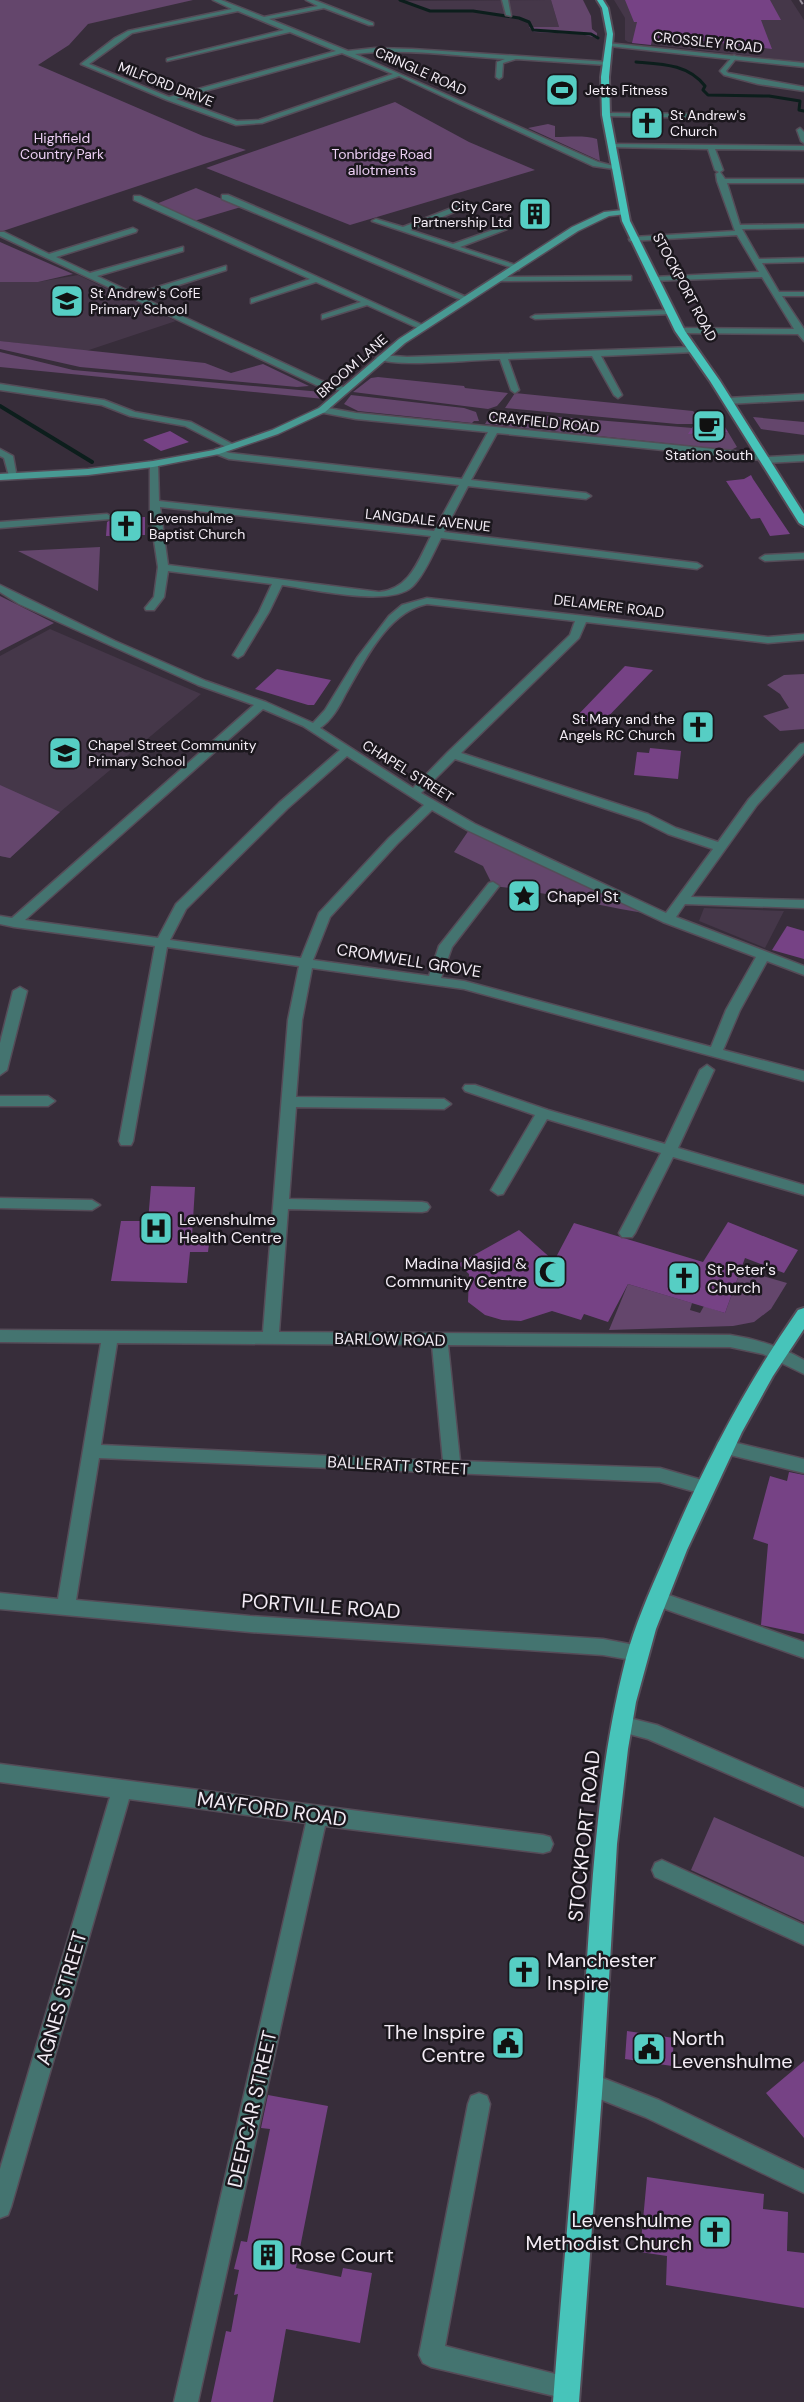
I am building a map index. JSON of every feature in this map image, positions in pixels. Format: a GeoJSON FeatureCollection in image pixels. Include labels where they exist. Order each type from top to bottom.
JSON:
{"type":"FeatureCollection","features":[{"type":"Feature","properties":{"kind":"highway","name":"STOCKPORT ROAD"},"geometry":{"type":"LineString","coordinates":[[600,0],[609,21],[606,115],[623,212],[633,239],[680,331],[804,523]]}},
{"type":"Feature","properties":{"kind":"highway","name":"STOCKPORT ROAD"},"geometry":{"type":"LineString","coordinates":[[566,2395],[590,2084],[604,1849],[621,1724],[638,1653],[657,1599],[704,1487],[778,1352],[804,1315]]}},
{"type":"Feature","properties":{"kind":"main road","name":"BROOM LANE"},"geometry":{"type":"LineString","coordinates":[[0,477],[80,473],[153,464],[216,452],[275,432],[326,407],[380,358],[423,327],[582,224],[607,214],[623,212]]}},
{"type":"Feature","properties":{"kind":"street","name":"CRINGLE ROAD"},"geometry":{"type":"LineString","coordinates":[[216,0],[399,74],[596,164],[614,167]]}},
{"type":"Feature","properties":{"kind":"street"},"geometry":{"type":"LineString","coordinates":[[309,0],[371,24]]}},
{"type":"Feature","properties":{"kind":"street"},"geometry":{"type":"LineString","coordinates":[[505,0],[509,15]]}},
{"type":"Feature","properties":{"kind":"street"},"geometry":{"type":"LineString","coordinates":[[263,19],[325,6]]}},
{"type":"Feature","properties":{"kind":"street","name":"MILFORD DRIVE"},"geometry":{"type":"LineString","coordinates":[[239,9],[130,32],[85,63],[93,69],[169,99],[237,123],[249,124],[399,74]]}},
{"type":"Feature","properties":{"kind":"street"},"geometry":{"type":"LineString","coordinates":[[169,60],[291,30]]}},
{"type":"Feature","properties":{"kind":"street","name":"CROSSLEY ROAD"},"geometry":{"type":"LineString","coordinates":[[609,44],[804,65]]}},
{"type":"Feature","properties":{"kind":"street"},"geometry":{"type":"LineString","coordinates":[[169,99],[305,60],[346,52],[450,50],[521,57],[537,61],[607,61]]}},
{"type":"Feature","properties":{"kind":"street"},"geometry":{"type":"LineString","coordinates":[[499,77],[501,61],[521,57]]}},
{"type":"Feature","properties":{"kind":"street"},"geometry":{"type":"LineString","coordinates":[[734,57],[723,71],[726,74],[758,82],[804,89]]}},
{"type":"Feature","properties":{"kind":"street"},"geometry":{"type":"LineString","coordinates":[[606,115],[715,116]]}},
{"type":"Feature","properties":{"kind":"street"},"geometry":{"type":"LineString","coordinates":[[801,130],[804,141]]}},
{"type":"Feature","properties":{"kind":"street"},"geometry":{"type":"LineString","coordinates":[[611,146],[804,148]]}},
{"type":"Feature","properties":{"kind":"street"},"geometry":{"type":"LineString","coordinates":[[711,147],[738,230],[802,334]]}},
{"type":"Feature","properties":{"kind":"street"},"geometry":{"type":"LineString","coordinates":[[720,175],[804,180]]}},
{"type":"Feature","properties":{"kind":"street"},"geometry":{"type":"LineString","coordinates":[[225,197],[467,299]]}},
{"type":"Feature","properties":{"kind":"street"},"geometry":{"type":"LineString","coordinates":[[137,198],[423,327]]}},
{"type":"Feature","properties":{"kind":"street"},"geometry":{"type":"LineString","coordinates":[[403,230],[460,208]]}},
{"type":"Feature","properties":{"kind":"street"},"geometry":{"type":"LineString","coordinates":[[376,222],[455,246],[516,268]]}},
{"type":"Feature","properties":{"kind":"street"},"geometry":{"type":"LineString","coordinates":[[633,239],[804,226]]}},
{"type":"Feature","properties":{"kind":"street"},"geometry":{"type":"LineString","coordinates":[[455,246],[504,227]]}},
{"type":"Feature","properties":{"kind":"street"},"geometry":{"type":"LineString","coordinates":[[50,256],[133,230]]}},
{"type":"Feature","properties":{"kind":"street"},"geometry":{"type":"LineString","coordinates":[[1,234],[326,386],[346,388]]}},
{"type":"Feature","properties":{"kind":"street"},"geometry":{"type":"LineString","coordinates":[[91,275],[180,249]]}},
{"type":"Feature","properties":{"kind":"street"},"geometry":{"type":"LineString","coordinates":[[757,261],[804,261]]}},
{"type":"Feature","properties":{"kind":"street"},"geometry":{"type":"LineString","coordinates":[[135,296],[223,268]]}},
{"type":"Feature","properties":{"kind":"street"},"geometry":{"type":"LineString","coordinates":[[653,279],[765,274]]}},
{"type":"Feature","properties":{"kind":"street"},"geometry":{"type":"LineString","coordinates":[[498,279],[628,278]]}},
{"type":"Feature","properties":{"kind":"street"},"geometry":{"type":"LineString","coordinates":[[254,301],[317,279]]}},
{"type":"Feature","properties":{"kind":"street"},"geometry":{"type":"LineString","coordinates":[[777,294],[804,294]]}},
{"type":"Feature","properties":{"kind":"street"},"geometry":{"type":"LineString","coordinates":[[325,317],[368,302]]}},
{"type":"Feature","properties":{"kind":"street"},"geometry":{"type":"LineString","coordinates":[[535,317],[670,312]]}},
{"type":"Feature","properties":{"kind":"street"},"geometry":{"type":"LineString","coordinates":[[680,331],[802,334]]}},
{"type":"Feature","properties":{"kind":"street"},"geometry":{"type":"LineString","coordinates":[[380,358],[406,360],[692,350]]}},
{"type":"Feature","properties":{"kind":"street"},"geometry":{"type":"LineString","coordinates":[[595,353],[618,395]]}},
{"type":"Feature","properties":{"kind":"street"},"geometry":{"type":"LineString","coordinates":[[503,357],[515,390]]}},
{"type":"Feature","properties":{"kind":"street"},"geometry":{"type":"LineString","coordinates":[[0,387],[10,392],[104,402],[133,414],[188,424],[233,447]]}},
{"type":"Feature","properties":{"kind":"street"},"geometry":{"type":"LineString","coordinates":[[727,401],[804,397]]}},
{"type":"Feature","properties":{"kind":"street","name":"CRAYFIELD ROAD"},"geometry":{"type":"LineString","coordinates":[[326,407],[356,416],[493,431],[764,459],[804,458]]}},
{"type":"Feature","properties":{"kind":"street"},"geometry":{"type":"LineString","coordinates":[[164,567],[379,595],[396,593],[409,586],[413,580],[493,431]]}},
{"type":"Feature","properties":{"kind":"street"},"geometry":{"type":"LineString","coordinates":[[0,452],[8,456],[14,476]]}},
{"type":"Feature","properties":{"kind":"street"},"geometry":{"type":"LineString","coordinates":[[216,452],[229,456],[586,496]]}},
{"type":"Feature","properties":{"kind":"street"},"geometry":{"type":"LineString","coordinates":[[150,608],[159,597],[164,567],[155,514],[153,464]]}},
{"type":"Feature","properties":{"kind":"street","name":"LANGDALE AVENUE"},"geometry":{"type":"LineString","coordinates":[[156,504],[436,534],[697,566]]}},
{"type":"Feature","properties":{"kind":"street"},"geometry":{"type":"LineString","coordinates":[[0,525],[107,517]]}},
{"type":"Feature","properties":{"kind":"street"},"geometry":{"type":"LineString","coordinates":[[765,558],[804,556]]}},
{"type":"Feature","properties":{"kind":"street"},"geometry":{"type":"LineString","coordinates":[[238,655],[264,612],[278,582]]}},
{"type":"Feature","properties":{"kind":"street","name":"CHAPEL STREET"},"geometry":{"type":"LineString","coordinates":[[0,588],[23,602],[111,643],[214,688],[262,704],[313,728],[414,794],[471,827],[668,919],[804,971]]}},
{"type":"Feature","properties":{"kind":"street","name":"DELAMERE ROAD"},"geometry":{"type":"LineString","coordinates":[[313,728],[330,712],[399,611],[410,605],[427,601],[768,640],[804,637]]}},
{"type":"Feature","properties":{"kind":"street"},"geometry":{"type":"LineString","coordinates":[[414,794],[452,754],[575,636],[582,618]]}},
{"type":"Feature","properties":{"kind":"street"},"geometry":{"type":"LineString","coordinates":[[14,923],[262,704]]}},
{"type":"Feature","properties":{"kind":"street"},"geometry":{"type":"LineString","coordinates":[[668,919],[753,802],[804,746]]}},
{"type":"Feature","properties":{"kind":"street"},"geometry":{"type":"LineString","coordinates":[[126,1141],[162,942],[180,907],[283,806],[347,750]]}},
{"type":"Feature","properties":{"kind":"street"},"geometry":{"type":"LineString","coordinates":[[452,754],[645,817],[672,831],[720,847]]}},
{"type":"Feature","properties":{"kind":"street"},"geometry":{"type":"LineString","coordinates":[[271,1337],[295,1020],[306,962],[324,916],[393,841],[431,804]]}},
{"type":"Feature","properties":{"kind":"street"},"geometry":{"type":"LineString","coordinates":[[434,980],[446,946],[494,886]]}},
{"type":"Feature","properties":{"kind":"street"},"geometry":{"type":"LineString","coordinates":[[680,900],[804,904]]}},
{"type":"Feature","properties":{"kind":"street","name":"CROMWELL GROVE"},"geometry":{"type":"LineString","coordinates":[[0,920],[434,980],[486,990],[804,1076]]}},
{"type":"Feature","properties":{"kind":"street"},"geometry":{"type":"LineString","coordinates":[[716,1053],[733,1010],[763,956]]}},
{"type":"Feature","properties":{"kind":"street"},"geometry":{"type":"LineString","coordinates":[[0,1070],[20,991]]}},
{"type":"Feature","properties":{"kind":"street"},"geometry":{"type":"LineString","coordinates":[[627,1233],[707,1070]]}},
{"type":"Feature","properties":{"kind":"street"},"geometry":{"type":"LineString","coordinates":[[470,1088],[543,1113],[804,1190]]}},
{"type":"Feature","properties":{"kind":"street"},"geometry":{"type":"LineString","coordinates":[[0,1101],[48,1101]]}},
{"type":"Feature","properties":{"kind":"street"},"geometry":{"type":"LineString","coordinates":[[288,1102],[444,1104]]}},
{"type":"Feature","properties":{"kind":"street"},"geometry":{"type":"LineString","coordinates":[[498,1190],[543,1113]]}},
{"type":"Feature","properties":{"kind":"street"},"geometry":{"type":"LineString","coordinates":[[0,1203],[92,1205]]}},
{"type":"Feature","properties":{"kind":"street"},"geometry":{"type":"LineString","coordinates":[[281,1204],[422,1207]]}},
{"type":"Feature","properties":{"kind":"street","name":"BARLOW ROAD"},"geometry":{"type":"LineString","coordinates":[[0,1336],[271,1337],[440,1341],[730,1341],[756,1345],[778,1352],[804,1368]]}},
{"type":"Feature","properties":{"kind":"street"},"geometry":{"type":"LineString","coordinates":[[66,1608],[110,1336]]}},
{"type":"Feature","properties":{"kind":"street"},"geometry":{"type":"LineString","coordinates":[[440,1341],[453,1468]]}},
{"type":"Feature","properties":{"kind":"street"},"geometry":{"type":"LineString","coordinates":[[724,1447],[804,1466]]}},
{"type":"Feature","properties":{"kind":"street","name":"BALLERATT STREET"},"geometry":{"type":"LineString","coordinates":[[91,1451],[660,1475],[704,1487]]}},
{"type":"Feature","properties":{"kind":"street"},"geometry":{"type":"LineString","coordinates":[[657,1599],[804,1650]]}},
{"type":"Feature","properties":{"kind":"street","name":"PORTVILLE ROAD"},"geometry":{"type":"LineString","coordinates":[[0,1601],[261,1624],[603,1647],[638,1653]]}},
{"type":"Feature","properties":{"kind":"street"},"geometry":{"type":"LineString","coordinates":[[621,1724],[650,1731],[804,1798]]}},
{"type":"Feature","properties":{"kind":"street","name":"MAYFORD ROAD"},"geometry":{"type":"LineString","coordinates":[[0,1773],[543,1844]]}},
{"type":"Feature","properties":{"kind":"street","name":"AGNES STREET"},"geometry":{"type":"LineString","coordinates":[[0,2207],[122,1789]]}},
{"type":"Feature","properties":{"kind":"street","name":"DEEPCAR STREET"},"geometry":{"type":"LineString","coordinates":[[186,2402],[318,1815]]}},
{"type":"Feature","properties":{"kind":"street"},"geometry":{"type":"LineString","coordinates":[[662,1870],[804,1935]]}},
{"type":"Feature","properties":{"kind":"street"},"geometry":{"type":"LineString","coordinates":[[590,2084],[651,2108],[804,2182]]}},
{"type":"Feature","properties":{"kind":"street"},"geometry":{"type":"LineString","coordinates":[[479,2104],[431,2355],[566,2395]]}},
{"type":"Feature","properties":{"kind":"shaded area"},"geometry":{"type":"Polygon","coordinates":[[[551,0],[559,27],[531,27],[529,22],[519,18],[473,11],[430,10],[400,1],[551,0]]]}},
{"type":"Feature","properties":{"kind":"shaded area"},"geometry":{"type":"Polygon","coordinates":[[[614,0],[791,0],[804,20],[804,62],[628,42],[625,40],[625,18],[614,0]]]}},
{"type":"Feature","properties":{"kind":"shaded area","name":"St Andrew's CofE Primary School"},"geometry":{"type":"Polygon","coordinates":[[[78,275],[176,321],[86,351],[0,341],[0,282],[38,282],[78,275]]]}},
{"type":"Feature","properties":{"kind":"shaded area","name":"Chapel Street Community Primary School"},"geometry":{"type":"Polygon","coordinates":[[[50,629],[201,694],[60,812],[10,858],[0,856],[0,656],[50,629]]]}},
{"type":"Feature","properties":{"kind":"shaded area"},"geometry":{"type":"Polygon","coordinates":[[[704,908],[784,911],[765,948],[699,921],[704,908]]]}},
{"type":"Feature","properties":{"kind":"green space","name":"Highfield Country Park"},"geometry":{"type":"Polygon","coordinates":[[[0,0],[193,0],[88,24],[69,45],[38,65],[203,136],[246,150],[0,232],[0,0]]]}},
{"type":"Feature","properties":{"kind":"green space"},"geometry":{"type":"Polygon","coordinates":[[[551,0],[583,0],[591,16],[592,29],[597,33],[597,38],[581,34],[534,32],[529,27],[559,27],[551,0]]]}},
{"type":"Feature","properties":{"kind":"green space","name":"Tonbridge Road allotments"},"geometry":{"type":"Polygon","coordinates":[[[395,102],[469,142],[535,170],[350,225],[206,168],[395,102]]]}},
{"type":"Feature","properties":{"kind":"green space"},"geometry":{"type":"Polygon","coordinates":[[[548,124],[555,126],[555,137],[597,139],[600,161],[528,128],[548,124]]]}},
{"type":"Feature","properties":{"kind":"green space"},"geometry":{"type":"Polygon","coordinates":[[[196,188],[241,207],[194,221],[156,204],[196,188]]]}},
{"type":"Feature","properties":{"kind":"green space"},"geometry":{"type":"Polygon","coordinates":[[[0,242],[73,274],[38,282],[0,282],[0,242]]]}},
{"type":"Feature","properties":{"kind":"green space"},"geometry":{"type":"Polygon","coordinates":[[[0,341],[205,363],[231,373],[263,364],[309,386],[297,387],[80,367],[0,349],[0,341]]]}},
{"type":"Feature","properties":{"kind":"green space"},"geometry":{"type":"Polygon","coordinates":[[[0,352],[73,370],[329,394],[324,399],[0,367],[0,352]]]}},
{"type":"Feature","properties":{"kind":"green space"},"geometry":{"type":"Polygon","coordinates":[[[371,378],[508,393],[497,406],[488,409],[353,392],[371,378]]]}},
{"type":"Feature","properties":{"kind":"green space"},"geometry":{"type":"Polygon","coordinates":[[[515,393],[693,411],[699,417],[695,424],[677,424],[505,408],[515,393]]]}},
{"type":"Feature","properties":{"kind":"green space"},"geometry":{"type":"Polygon","coordinates":[[[351,395],[464,408],[476,412],[479,421],[472,423],[358,411],[344,404],[351,395]]]}},
{"type":"Feature","properties":{"kind":"green space"},"geometry":{"type":"Polygon","coordinates":[[[499,412],[693,428],[692,434],[728,432],[737,447],[731,450],[485,424],[491,414],[499,412]]]}},
{"type":"Feature","properties":{"kind":"green space"},"geometry":{"type":"Polygon","coordinates":[[[753,417],[804,422],[804,435],[761,429],[753,417]]]}},
{"type":"Feature","properties":{"kind":"green space"},"geometry":{"type":"Polygon","coordinates":[[[100,547],[98,591],[18,551],[100,547]]]}},
{"type":"Feature","properties":{"kind":"green space"},"geometry":{"type":"Polygon","coordinates":[[[0,596],[54,623],[0,651],[0,596]]]}},
{"type":"Feature","properties":{"kind":"green space"},"geometry":{"type":"Polygon","coordinates":[[[804,674],[804,729],[780,731],[763,716],[789,708],[780,694],[767,685],[784,675],[804,674]]]}},
{"type":"Feature","properties":{"kind":"green space"},"geometry":{"type":"Polygon","coordinates":[[[0,785],[60,812],[10,858],[0,856],[0,785]]]}},
{"type":"Feature","properties":{"kind":"green space"},"geometry":{"type":"Polygon","coordinates":[[[471,827],[658,915],[493,886],[483,866],[454,852],[471,827]]]}},
{"type":"Feature","properties":{"kind":"green space"},"geometry":{"type":"Polygon","coordinates":[[[739,1269],[787,1283],[771,1309],[754,1322],[733,1326],[609,1330],[628,1284],[692,1303],[690,1310],[700,1313],[704,1306],[725,1313],[740,1272],[739,1269]]]}},
{"type":"Feature","properties":{"kind":"green space"},"geometry":{"type":"Polygon","coordinates":[[[714,1817],[804,1857],[804,1922],[691,1870],[714,1817]]]}},
{"type":"Feature","properties":{"kind":"building"},"geometry":{"type":"Polygon","coordinates":[[[625,0],[770,0],[781,20],[761,20],[772,49],[678,38],[652,39],[651,45],[632,43],[637,22],[634,22],[625,0]]]}},
{"type":"Feature","properties":{"kind":"building","name":"Station South"},"geometry":{"type":"Polygon","coordinates":[[[718,416],[728,432],[688,434],[699,417],[718,416]]]}},
{"type":"Feature","properties":{"kind":"building"},"geometry":{"type":"Polygon","coordinates":[[[170,431],[189,442],[161,451],[143,440],[170,431]]]}},
{"type":"Feature","properties":{"kind":"building"},"geometry":{"type":"Polygon","coordinates":[[[751,475],[790,534],[770,536],[760,518],[751,519],[726,481],[744,479],[751,475]]]}},
{"type":"Feature","properties":{"kind":"building","name":"Levenshulme Baptist Church"},"geometry":{"type":"Polygon","coordinates":[[[145,517],[145,535],[106,536],[107,522],[114,518],[145,517]]]}},
{"type":"Feature","properties":{"kind":"building"},"geometry":{"type":"Polygon","coordinates":[[[625,666],[653,670],[600,725],[575,718],[625,666]]]}},
{"type":"Feature","properties":{"kind":"building"},"geometry":{"type":"Polygon","coordinates":[[[277,669],[331,680],[314,705],[255,689],[277,669]]]}},
{"type":"Feature","properties":{"kind":"building"},"geometry":{"type":"Polygon","coordinates":[[[650,748],[681,751],[678,779],[634,775],[637,752],[649,753],[650,748]]]}},
{"type":"Feature","properties":{"kind":"building"},"geometry":{"type":"Polygon","coordinates":[[[787,926],[804,931],[804,959],[772,950],[787,926]]]}},
{"type":"Feature","properties":{"kind":"building","name":"Levenshulme Health Centre"},"geometry":{"type":"Polygon","coordinates":[[[151,1186],[195,1187],[192,1236],[210,1236],[208,1252],[190,1252],[187,1283],[111,1281],[121,1221],[148,1221],[151,1186]]]}},
{"type":"Feature","properties":{"kind":"building","name":"Madina Masjid & Community Centre"},"geometry":{"type":"Polygon","coordinates":[[[728,1222],[798,1250],[784,1273],[745,1258],[725,1313],[628,1284],[608,1322],[584,1314],[581,1320],[552,1311],[521,1321],[502,1320],[485,1315],[468,1302],[469,1274],[458,1264],[519,1230],[554,1261],[574,1223],[703,1262],[728,1222]]]}},
{"type":"Feature","properties":{"kind":"building"},"geometry":{"type":"Polygon","coordinates":[[[789,1472],[804,1475],[804,1634],[761,1625],[768,1544],[753,1539],[770,1476],[787,1481],[789,1472]]]}},
{"type":"Feature","properties":{"kind":"building","name":"North Levenshulme"},"geometry":{"type":"Polygon","coordinates":[[[627,2031],[674,2038],[672,2066],[625,2059],[627,2031]]]}},
{"type":"Feature","properties":{"kind":"building"},"geometry":{"type":"Polygon","coordinates":[[[804,2061],[804,2138],[766,2093],[804,2061]]]}},
{"type":"Feature","properties":{"kind":"building","name":"Rose Court"},"geometry":{"type":"Polygon","coordinates":[[[268,2095],[328,2106],[296,2268],[341,2277],[343,2268],[372,2273],[360,2343],[286,2329],[273,2402],[211,2402],[226,2331],[231,2332],[238,2294],[234,2295],[239,2270],[234,2269],[241,2241],[247,2242],[270,2129],[261,2128],[268,2095]]]}},
{"type":"Feature","properties":{"kind":"building","name":"Levenshulme Methodist Church"},"geometry":{"type":"Polygon","coordinates":[[[647,2177],[764,2194],[763,2209],[788,2212],[787,2251],[804,2253],[804,2308],[666,2285],[667,2256],[640,2252],[647,2177]]]}},
{"type":"Feature","properties":{"kind":"waterway"},"geometry":{"type":"LineString","coordinates":[[400,0],[430,11],[473,11],[519,18],[529,22],[533,30],[591,34],[598,38]]}},
{"type":"Feature","properties":{"kind":"waterway"},"geometry":{"type":"LineString","coordinates":[[636,62],[683,69],[705,86],[703,90],[708,95],[769,96],[800,101],[799,110],[804,111]]}},
{"type":"Feature","properties":{"kind":"waterway"},"geometry":{"type":"LineString","coordinates":[[0,406],[92,462]]}},
{"type":"Feature","properties":{"kind":"railway"},"geometry":{"type":"LineString","coordinates":[[800,0],[804,6]]}},
{"type":"Feature","properties":{"kind":"place","name":"Jetts Fitness"},"geometry":{"type":"Point","coordinates":[562,90]}},
{"type":"Feature","properties":{"kind":"place","name":"St Andrew's Church"},"geometry":{"type":"Point","coordinates":[647,123]}},
{"type":"Feature","properties":{"kind":"place","name":"City Care Partnership Ltd"},"geometry":{"type":"Point","coordinates":[535,214]}},
{"type":"Feature","properties":{"kind":"place","name":"St Andrew's CofE Primary School"},"geometry":{"type":"Point","coordinates":[67,301]}},
{"type":"Feature","properties":{"kind":"place","name":"Station South"},"geometry":{"type":"Point","coordinates":[709,426]}},
{"type":"Feature","properties":{"kind":"place","name":"Levenshulme Baptist Church"},"geometry":{"type":"Point","coordinates":[126,526]}},
{"type":"Feature","properties":{"kind":"place","name":"St Mary and the Angels RC Church"},"geometry":{"type":"Point","coordinates":[698,727]}},
{"type":"Feature","properties":{"kind":"place","name":"Chapel Street Community Primary School"},"geometry":{"type":"Point","coordinates":[65,753]}},
{"type":"Feature","properties":{"kind":"place","name":"Chapel St"},"geometry":{"type":"Point","coordinates":[524,896]}},
{"type":"Feature","properties":{"kind":"place","name":"Levenshulme Health Centre"},"geometry":{"type":"Point","coordinates":[156,1228]}},
{"type":"Feature","properties":{"kind":"place","name":"Madina Masjid & Community Centre"},"geometry":{"type":"Point","coordinates":[550,1272]}},
{"type":"Feature","properties":{"kind":"place","name":"St Peter's Church"},"geometry":{"type":"Point","coordinates":[684,1278]}},
{"type":"Feature","properties":{"kind":"place","name":"Manchester Inspire"},"geometry":{"type":"Point","coordinates":[524,1972]}},
{"type":"Feature","properties":{"kind":"place","name":"The Inspire Centre"},"geometry":{"type":"Point","coordinates":[508,2043]}},
{"type":"Feature","properties":{"kind":"place","name":"North Levenshulme"},"geometry":{"type":"Point","coordinates":[649,2049]}},
{"type":"Feature","properties":{"kind":"place","name":"Levenshulme Methodist Church"},"geometry":{"type":"Point","coordinates":[715,2232]}},
{"type":"Feature","properties":{"kind":"place","name":"Rose Court"},"geometry":{"type":"Point","coordinates":[268,2255]}}]}
